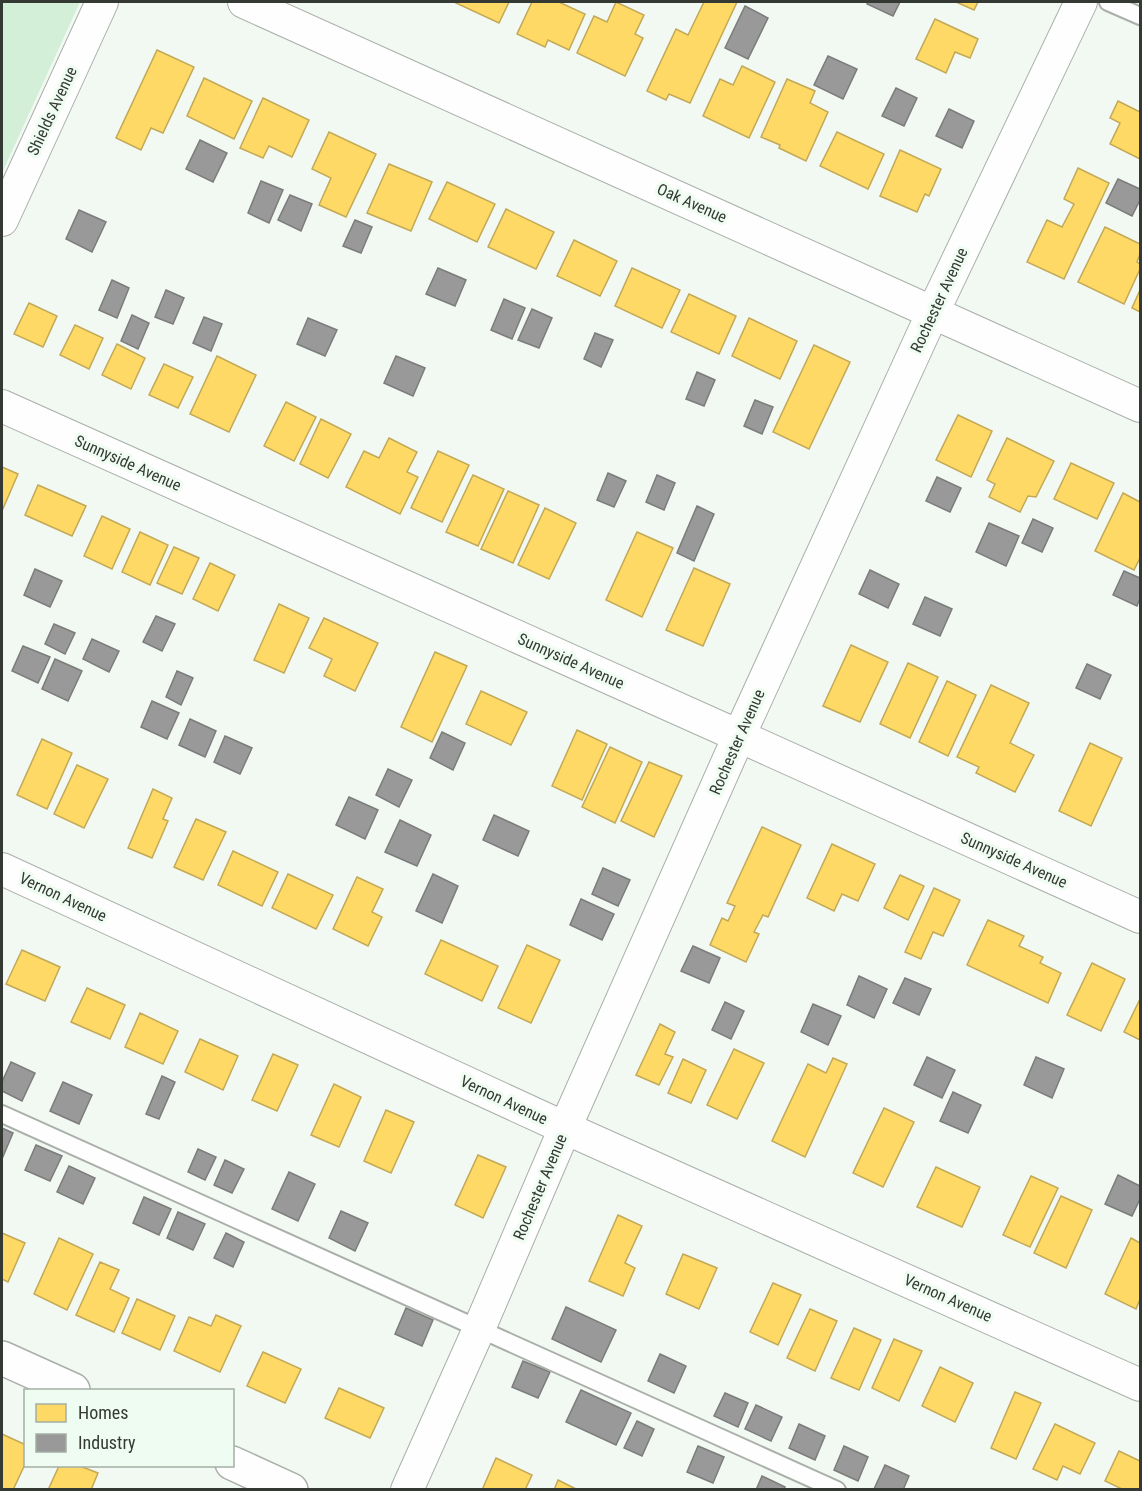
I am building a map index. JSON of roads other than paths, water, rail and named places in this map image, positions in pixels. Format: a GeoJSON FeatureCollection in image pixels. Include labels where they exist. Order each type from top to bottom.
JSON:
{"type":"FeatureCollection","features":[{"type":"Feature","properties":{"kind":"street","name":"Shields Avenue"},"geometry":{"type":"LineString","coordinates":[[2,220],[102,2]]}},
{"type":"Feature","properties":{"kind":"street","name":"Oak Avenue"},"geometry":{"type":"LineString","coordinates":[[244,2],[1140,406]]}},
{"type":"Feature","properties":{"kind":"street","name":"Rochester Avenue"},"geometry":{"type":"LineString","coordinates":[[406,1490],[739,736],[933,312],[1081,2]]}},
{"type":"Feature","properties":{"kind":"street","name":"Sunnyside Avenue"},"geometry":{"type":"LineString","coordinates":[[2,406],[1140,917]]}},
{"type":"Feature","properties":{"kind":"street","name":"Vernon Avenue"},"geometry":{"type":"LineString","coordinates":[[2,869],[566,1128],[1140,1384]]}},
{"type":"Feature","properties":{"kind":"street"},"geometry":{"type":"LineString","coordinates":[[2,1358],[71,1389]]}},
{"type":"Feature","properties":{"kind":"street"},"geometry":{"type":"LineString","coordinates":[[234,1464],[291,1490]]}},
{"type":"Feature","properties":{"kind":"lane"},"geometry":{"type":"LineString","coordinates":[[1108,2],[1140,16]]}},
{"type":"Feature","properties":{"kind":"lane"},"geometry":{"type":"LineString","coordinates":[[2,1114],[837,1490]]}}]}
